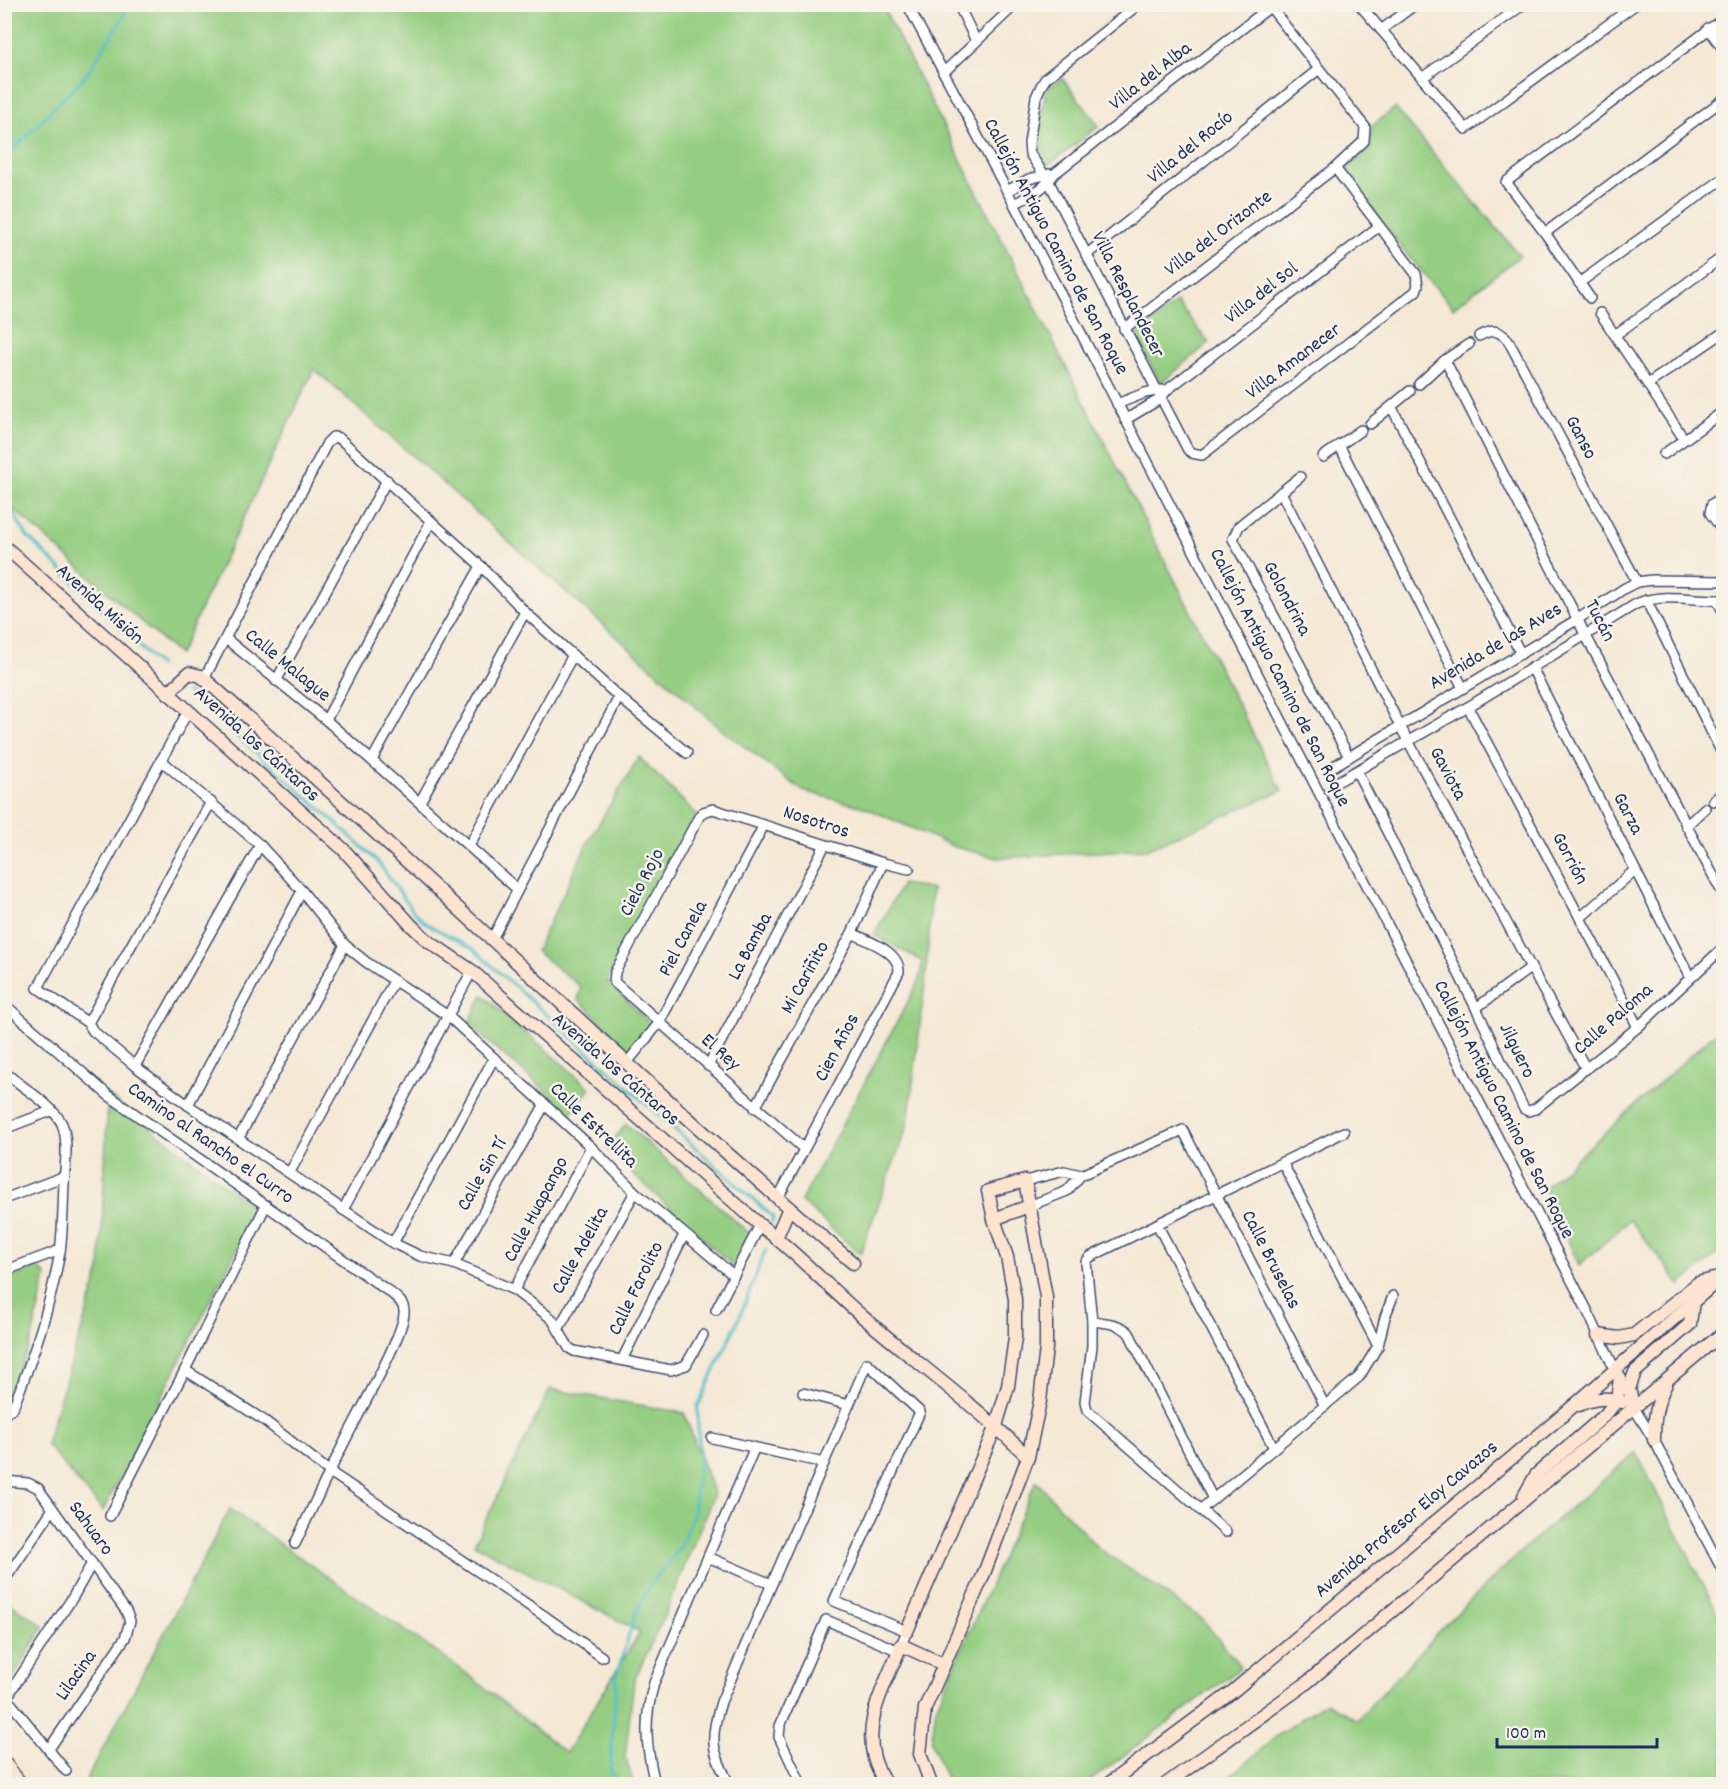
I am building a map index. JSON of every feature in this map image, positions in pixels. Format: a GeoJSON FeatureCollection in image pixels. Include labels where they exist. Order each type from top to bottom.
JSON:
{"type":"FeatureCollection","features":[{"type":"Feature","properties":{"kind":"street","name":"Callejón Antiguo Camino de San Roque"},"geometry":{"type":"LineString","coordinates":[[907,4],[1118,404],[1587,1310],[1615,1370]]}},
{"type":"Feature","properties":{"kind":"street"},"geometry":{"type":"LineString","coordinates":[[958,4],[976,41]]}},
{"type":"Feature","properties":{"kind":"street"},"geometry":{"type":"LineString","coordinates":[[943,73],[1016,4]]}},
{"type":"Feature","properties":{"kind":"street","name":"Villa Resplandecer"},"geometry":{"type":"LineString","coordinates":[[1139,4],[1046,78],[1036,97],[1030,131],[1030,154],[1049,177],[1160,399],[1188,450],[1192,453]]}},
{"type":"Feature","properties":{"kind":"street"},"geometry":{"type":"LineString","coordinates":[[1359,4],[1466,129],[1636,4]]}},
{"type":"Feature","properties":{"kind":"street"},"geometry":{"type":"LineString","coordinates":[[1381,30],[1416,4]]}},
{"type":"Feature","properties":{"kind":"street"},"geometry":{"type":"LineString","coordinates":[[1422,78],[1524,4]]}},
{"type":"Feature","properties":{"kind":"street","name":"Villa del Orizonte"},"geometry":{"type":"LineString","coordinates":[[1125,329],[1335,168],[1364,141],[1365,127],[1269,6]]}},
{"type":"Feature","properties":{"kind":"street","name":"Villa del Alba"},"geometry":{"type":"LineString","coordinates":[[1014,204],[1036,192],[1049,177],[1269,6]]}},
{"type":"Feature","properties":{"kind":"street"},"geometry":{"type":"LineString","coordinates":[[1590,297],[1506,182],[1724,18]]}},
{"type":"Feature","properties":{"kind":"street"},"geometry":{"type":"LineString","coordinates":[[1708,28],[1724,50]]}},
{"type":"Feature","properties":{"kind":"street","name":"Villa del Rocío"},"geometry":{"type":"LineString","coordinates":[[1086,255],[1319,69]]}},
{"type":"Feature","properties":{"kind":"street"},"geometry":{"type":"LineString","coordinates":[[1545,233],[1724,99]]}},
{"type":"Feature","properties":{"kind":"street"},"geometry":{"type":"LineString","coordinates":[[1335,168],[1378,227]]}},
{"type":"Feature","properties":{"kind":"street","name":"Villa del Alba"},"geometry":{"type":"LineString","coordinates":[[1007,190],[1029,179],[1049,177]]}},
{"type":"Feature","properties":{"kind":"street"},"geometry":{"type":"LineString","coordinates":[[1579,283],[1724,178]]}},
{"type":"Feature","properties":{"kind":"street","name":"Villa Amanecer"},"geometry":{"type":"LineString","coordinates":[[1192,453],[1202,456],[1416,291],[1418,285],[1416,274],[1378,227]]}},
{"type":"Feature","properties":{"kind":"street","name":"Villa del Sol"},"geometry":{"type":"LineString","coordinates":[[1125,420],[1160,399],[1167,390],[1378,227]]}},
{"type":"Feature","properties":{"kind":"street"},"geometry":{"type":"LineString","coordinates":[[1615,335],[1724,256]]}},
{"type":"Feature","properties":{"kind":"street"},"geometry":{"type":"LineString","coordinates":[[1600,313],[1684,439]]}},
{"type":"Feature","properties":{"kind":"street","name":"Ganso"},"geometry":{"type":"LineString","coordinates":[[1479,336],[1496,330],[1508,340],[1637,582]]}},
{"type":"Feature","properties":{"kind":"street"},"geometry":{"type":"LineString","coordinates":[[1648,384],[1724,332]]}},
{"type":"Feature","properties":{"kind":"street"},"geometry":{"type":"LineString","coordinates":[[1419,384],[1445,360],[1468,344]]}},
{"type":"Feature","properties":{"kind":"street","name":"Tucán"},"geometry":{"type":"LineString","coordinates":[[1445,360],[1586,636],[1724,896]]}},
{"type":"Feature","properties":{"kind":"street"},"geometry":{"type":"LineString","coordinates":[[1118,404],[1156,390],[1167,390]]}},
{"type":"Feature","properties":{"kind":"street"},"geometry":{"type":"LineString","coordinates":[[1370,424],[1392,408],[1410,390]]}},
{"type":"Feature","properties":{"kind":"street"},"geometry":{"type":"LineString","coordinates":[[1392,408],[1521,654]]}},
{"type":"Feature","properties":{"kind":"street"},"geometry":{"type":"LineString","coordinates":[[1664,454],[1724,411]]}},
{"type":"Feature","properties":{"kind":"street"},"geometry":{"type":"LineString","coordinates":[[1323,457],[1361,430]]}},
{"type":"Feature","properties":{"kind":"street"},"geometry":{"type":"LineString","coordinates":[[204,679],[327,443],[333,438],[339,438],[481,566],[525,612],[619,698],[687,753]]}},
{"type":"Feature","properties":{"kind":"street"},"geometry":{"type":"LineString","coordinates":[[1339,445],[1463,688]]}},
{"type":"Feature","properties":{"kind":"street","name":"Golondrina"},"geometry":{"type":"LineString","coordinates":[[1300,477],[1239,526],[1233,539],[1349,757]]}},
{"type":"Feature","properties":{"kind":"street"},"geometry":{"type":"LineString","coordinates":[[276,681],[387,480]]}},
{"type":"Feature","properties":{"kind":"street","name":"Gaviota"},"geometry":{"type":"LineString","coordinates":[[1281,492],[1400,726],[1586,1069]]}},
{"type":"Feature","properties":{"kind":"street"},"geometry":{"type":"LineString","coordinates":[[1724,496],[1713,504],[1710,513],[1724,532]]}},
{"type":"Feature","properties":{"kind":"street"},"geometry":{"type":"LineString","coordinates":[[326,720],[431,521]]}},
{"type":"Feature","properties":{"kind":"street","name":"Avenida Misión"},"geometry":{"type":"LineString","coordinates":[[4,546],[168,693]]}},
{"type":"Feature","properties":{"kind":"street"},"geometry":{"type":"LineString","coordinates":[[372,760],[481,566]]}},
{"type":"Feature","properties":{"kind":"street","name":"Avenida de las Aves"},"geometry":{"type":"LineString","coordinates":[[1329,769],[1637,582],[1652,580],[1724,581]]}},
{"type":"Feature","properties":{"kind":"street","name":"Avenida de las Aves"},"geometry":{"type":"LineString","coordinates":[[1337,782],[1468,707],[1623,611],[1646,600],[1668,598],[1720,600]]}},
{"type":"Feature","properties":{"kind":"street"},"geometry":{"type":"LineString","coordinates":[[1646,600],[1724,757]]}},
{"type":"Feature","properties":{"kind":"street"},"geometry":{"type":"LineString","coordinates":[[1720,600],[1724,613]]}},
{"type":"Feature","properties":{"kind":"street"},"geometry":{"type":"LineString","coordinates":[[420,802],[525,612]]}},
{"type":"Feature","properties":{"kind":"street","name":"Calle Malague"},"geometry":{"type":"LineString","coordinates":[[226,639],[326,720],[517,889]]}},
{"type":"Feature","properties":{"kind":"street"},"geometry":{"type":"LineString","coordinates":[[469,846],[573,655]]}},
{"type":"Feature","properties":{"kind":"street","name":"Garza"},"geometry":{"type":"LineString","coordinates":[[1532,668],[1690,977]]}},
{"type":"Feature","properties":{"kind":"street","name":"Avenida los Cántaros"},"geometry":{"type":"LineString","coordinates":[[853,1263],[626,1064],[492,939],[204,679],[189,673],[168,693],[343,849],[411,926],[472,971],[777,1238],[861,1315],[996,1426],[1028,1457]]}},
{"type":"Feature","properties":{"kind":"street"},"geometry":{"type":"LineString","coordinates":[[492,939],[619,698]]}},
{"type":"Feature","properties":{"kind":"street","name":"Gorrión"},"geometry":{"type":"LineString","coordinates":[[1468,707],[1638,1027]]}},
{"type":"Feature","properties":{"kind":"street"},"geometry":{"type":"LineString","coordinates":[[188,711],[38,988],[88,1023],[135,1066],[188,1105],[393,1244],[420,1256],[454,1264],[514,1290],[552,1318],[569,1348],[574,1351],[671,1370],[686,1365],[703,1335]]}},
{"type":"Feature","properties":{"kind":"street","name":"Calle Estrellita"},"geometry":{"type":"LineString","coordinates":[[161,760],[260,845],[302,891],[345,945],[394,981],[448,1016],[591,1147],[635,1192],[733,1275]]}},
{"type":"Feature","properties":{"kind":"street"},"geometry":{"type":"LineString","coordinates":[[1357,772],[1476,1008],[1530,968]]}},
{"type":"Feature","properties":{"kind":"street"},"geometry":{"type":"LineString","coordinates":[[1686,826],[1724,792]]}},
{"type":"Feature","properties":{"kind":"street"},"geometry":{"type":"LineString","coordinates":[[88,1023],[211,802]]}},
{"type":"Feature","properties":{"kind":"street","name":"Nosotros"},"geometry":{"type":"LineString","coordinates":[[713,809],[883,863],[909,869]]}},
{"type":"Feature","properties":{"kind":"street","name":"Cielo Rojo"},"geometry":{"type":"LineString","coordinates":[[614,982],[615,972],[700,815],[713,809]]}},
{"type":"Feature","properties":{"kind":"street","name":"Piel Canela"},"geometry":{"type":"LineString","coordinates":[[626,1064],[659,1023],[764,825]]}},
{"type":"Feature","properties":{"kind":"street"},"geometry":{"type":"LineString","coordinates":[[135,1066],[260,845]]}},
{"type":"Feature","properties":{"kind":"street","name":"La Bamba"},"geometry":{"type":"LineString","coordinates":[[708,1066],[825,845]]}},
{"type":"Feature","properties":{"kind":"street","name":"Mi Cariñito"},"geometry":{"type":"LineString","coordinates":[[755,1108],[852,933],[883,863]]}},
{"type":"Feature","properties":{"kind":"street"},"geometry":{"type":"LineString","coordinates":[[1580,918],[1635,870]]}},
{"type":"Feature","properties":{"kind":"street"},"geometry":{"type":"LineString","coordinates":[[188,1105],[302,891]]}},
{"type":"Feature","properties":{"kind":"street","name":"Cien Años"},"geometry":{"type":"LineString","coordinates":[[778,1198],[899,972],[899,965],[893,955],[852,933]]}},
{"type":"Feature","properties":{"kind":"street"},"geometry":{"type":"LineString","coordinates":[[238,1139],[345,945]]}},
{"type":"Feature","properties":{"kind":"street","name":"Calle Paloma"},"geometry":{"type":"LineString","coordinates":[[1524,1109],[1528,1111],[1535,1109],[1586,1069],[1638,1027],[1724,948]]}},
{"type":"Feature","properties":{"kind":"street"},"geometry":{"type":"LineString","coordinates":[[343,1210],[472,971]]}},
{"type":"Feature","properties":{"kind":"street"},"geometry":{"type":"LineString","coordinates":[[290,1173],[394,981]]}},
{"type":"Feature","properties":{"kind":"street","name":"El Rey"},"geometry":{"type":"LineString","coordinates":[[614,982],[803,1148]]}},
{"type":"Feature","properties":{"kind":"street","name":"Camino al Rancho el Curro"},"geometry":{"type":"LineString","coordinates":[[4,1004],[108,1095],[391,1293],[402,1305],[404,1315],[399,1333],[330,1472]]}},
{"type":"Feature","properties":{"kind":"street","name":"Jilguero"},"geometry":{"type":"LineString","coordinates":[[1476,1008],[1524,1109]]}},
{"type":"Feature","properties":{"kind":"street"},"geometry":{"type":"LineString","coordinates":[[393,1244],[494,1058]]}},
{"type":"Feature","properties":{"kind":"street"},"geometry":{"type":"LineString","coordinates":[[4,1072],[51,1111],[62,1123],[65,1138],[60,1250],[40,1336],[13,1408],[4,1414]]}},
{"type":"Feature","properties":{"kind":"street","name":"Calle Sin Tí"},"geometry":{"type":"LineString","coordinates":[[454,1264],[544,1104]]}},
{"type":"Feature","properties":{"kind":"street"},"geometry":{"type":"LineString","coordinates":[[4,1129],[51,1111]]}},
{"type":"Feature","properties":{"kind":"street","name":"Calle Bruselas"},"geometry":{"type":"LineString","coordinates":[[1081,1174],[1183,1130],[1325,1406]]}},
{"type":"Feature","properties":{"kind":"street"},"geometry":{"type":"LineString","coordinates":[[1226,1532],[1087,1410],[1085,1402],[1092,1346],[1092,1321],[1086,1262],[1090,1257],[1344,1132]]}},
{"type":"Feature","properties":{"kind":"street","name":"Calle Huapango"},"geometry":{"type":"LineString","coordinates":[[514,1290],[591,1147]]}},
{"type":"Feature","properties":{"kind":"street"},"geometry":{"type":"LineString","coordinates":[[1282,1162],[1378,1346]]}},
{"type":"Feature","properties":{"kind":"street"},"geometry":{"type":"LineString","coordinates":[[885,1785],[874,1759],[870,1737],[878,1700],[996,1426],[1008,1386],[1015,1338],[1015,1299],[988,1191],[1064,1172],[1081,1174]]}},
{"type":"Feature","properties":{"kind":"street"},"geometry":{"type":"LineString","coordinates":[[994,1219],[1067,1191],[1081,1174]]}},
{"type":"Feature","properties":{"kind":"street"},"geometry":{"type":"LineString","coordinates":[[4,1199],[65,1176]]}},
{"type":"Feature","properties":{"kind":"street"},"geometry":{"type":"LineString","coordinates":[[931,1785],[920,1754],[925,1708],[983,1576],[1028,1457],[1040,1401],[1046,1348],[1046,1308],[1039,1251],[1025,1181]]}},
{"type":"Feature","properties":{"kind":"street","name":"Calle Adelita"},"geometry":{"type":"LineString","coordinates":[[559,1328],[635,1192]]}},
{"type":"Feature","properties":{"kind":"street"},"geometry":{"type":"LineString","coordinates":[[110,1516],[266,1205]]}},
{"type":"Feature","properties":{"kind":"street"},"geometry":{"type":"LineString","coordinates":[[777,1238],[789,1208]]}},
{"type":"Feature","properties":{"kind":"street"},"geometry":{"type":"LineString","coordinates":[[1157,1224],[1274,1448]]}},
{"type":"Feature","properties":{"kind":"street"},"geometry":{"type":"LineString","coordinates":[[716,1310],[760,1225]]}},
{"type":"Feature","properties":{"kind":"street","name":"Calle Farolito"},"geometry":{"type":"LineString","coordinates":[[622,1360],[684,1235]]}},
{"type":"Feature","properties":{"kind":"street"},"geometry":{"type":"LineString","coordinates":[[4,1271],[60,1250]]}},
{"type":"Feature","properties":{"kind":"street"},"geometry":{"type":"LineString","coordinates":[[1598,1335],[1618,1338],[1634,1335],[1698,1282],[1723,1276]]}},
{"type":"Feature","properties":{"kind":"street","name":"Avenida Profesor Eloy Cavazos"},"geometry":{"type":"LineString","coordinates":[[1108,1785],[1232,1692],[1574,1408],[1723,1276]]}},
{"type":"Feature","properties":{"kind":"street"},"geometry":{"type":"LineString","coordinates":[[1200,1510],[1359,1377],[1378,1346],[1393,1296]]}},
{"type":"Feature","properties":{"kind":"street"},"geometry":{"type":"LineString","coordinates":[[1694,1302],[1690,1324],[1635,1372],[1629,1389],[1634,1408],[1654,1440],[1724,1573]]}},
{"type":"Feature","properties":{"kind":"street"},"geometry":{"type":"LineString","coordinates":[[1092,1321],[1124,1327],[1129,1333],[1213,1499]]}},
{"type":"Feature","properties":{"kind":"street"},"geometry":{"type":"LineString","coordinates":[[1166,1785],[1304,1685],[1724,1332]]}},
{"type":"Feature","properties":{"kind":"street"},"geometry":{"type":"LineString","coordinates":[[729,1785],[713,1748],[715,1719],[867,1363],[920,1412],[780,1726],[779,1737],[801,1785]]}},
{"type":"Feature","properties":{"kind":"street"},"geometry":{"type":"LineString","coordinates":[[185,1370],[265,1421],[330,1472],[602,1657]]}},
{"type":"Feature","properties":{"kind":"street"},"geometry":{"type":"LineString","coordinates":[[1519,1505],[1536,1475],[1605,1415],[1617,1400],[1620,1378],[1615,1370]]}},
{"type":"Feature","properties":{"kind":"street"},"geometry":{"type":"LineString","coordinates":[[1654,1440],[1654,1418],[1659,1397],[1669,1378]]}},
{"type":"Feature","properties":{"kind":"street"},"geometry":{"type":"LineString","coordinates":[[803,1393],[849,1405]]}},
{"type":"Feature","properties":{"kind":"street"},"geometry":{"type":"LineString","coordinates":[[1574,1408],[1587,1401],[1606,1398],[1617,1400],[1634,1408]]}},
{"type":"Feature","properties":{"kind":"street"},"geometry":{"type":"LineString","coordinates":[[1574,1408],[1590,1407],[1596,1416],[1594,1425]]}},
{"type":"Feature","properties":{"kind":"street"},"geometry":{"type":"LineString","coordinates":[[712,1438],[824,1463]]}},
{"type":"Feature","properties":{"kind":"street"},"geometry":{"type":"LineString","coordinates":[[655,1785],[646,1733],[647,1708],[654,1683],[754,1449]]}},
{"type":"Feature","properties":{"kind":"street"},"geometry":{"type":"LineString","coordinates":[[295,1544],[330,1472]]}},
{"type":"Feature","properties":{"kind":"street","name":"Sahuaro"},"geometry":{"type":"LineString","coordinates":[[4,1481],[28,1483],[38,1488],[126,1611],[130,1622]]}},
{"type":"Feature","properties":{"kind":"street"},"geometry":{"type":"LineString","coordinates":[[4,1581],[53,1509]]}},
{"type":"Feature","properties":{"kind":"street"},"geometry":{"type":"LineString","coordinates":[[708,1557],[771,1584]]}},
{"type":"Feature","properties":{"kind":"street"},"geometry":{"type":"LineString","coordinates":[[66,1771],[6,1699],[9,1687],[74,1598],[92,1563]]}},
{"type":"Feature","properties":{"kind":"street"},"geometry":{"type":"LineString","coordinates":[[834,1601],[907,1631]]}},
{"type":"Feature","properties":{"kind":"street"},"geometry":{"type":"LineString","coordinates":[[826,1620],[943,1664]]}},
{"type":"Feature","properties":{"kind":"street","name":"Lilacina"},"geometry":{"type":"LineString","coordinates":[[49,1749],[120,1645],[130,1622]]}},
{"type":"Feature","properties":{"kind":"street"},"geometry":{"type":"LineString","coordinates":[[4,1762],[21,1785]]}},
{"type":"Feature","properties":{"kind":"green space"},"geometry":{"type":"Polygon","coordinates":[[[5,4],[882,5],[1282,791],[1147,849],[998,858],[955,847],[864,807],[803,791],[721,729],[314,369],[179,655],[5,502],[5,4]]]}},
{"type":"Feature","properties":{"kind":"green space"},"geometry":{"type":"Polygon","coordinates":[[[1062,78],[1099,126],[1046,167],[1035,145],[1046,90],[1062,78]]]}},
{"type":"Feature","properties":{"kind":"green space"},"geometry":{"type":"Polygon","coordinates":[[[1395,108],[1520,256],[1453,308],[1400,246],[1352,181],[1347,170],[1369,147],[1372,126],[1395,108]]]}},
{"type":"Feature","properties":{"kind":"green space"},"geometry":{"type":"Polygon","coordinates":[[[1177,302],[1209,343],[1161,383],[1135,337],[1177,302]]]}},
{"type":"Feature","properties":{"kind":"green space"},"geometry":{"type":"Polygon","coordinates":[[[639,757],[697,815],[607,981],[652,1025],[631,1053],[578,999],[581,987],[536,951],[589,840],[639,757]]]}},
{"type":"Feature","properties":{"kind":"green space"},"geometry":{"type":"Polygon","coordinates":[[[902,884],[932,889],[926,975],[908,1124],[860,1254],[801,1201],[920,979],[922,961],[874,935],[902,884]]]}},
{"type":"Feature","properties":{"kind":"green space"},"geometry":{"type":"Polygon","coordinates":[[[483,995],[590,1088],[571,1113],[468,1024],[483,995]]]}},
{"type":"Feature","properties":{"kind":"green space"},"geometry":{"type":"Polygon","coordinates":[[[1723,1026],[1723,1249],[1680,1285],[1630,1220],[1579,1265],[1544,1188],[1723,1026]]]}},
{"type":"Feature","properties":{"kind":"green space"},"geometry":{"type":"Polygon","coordinates":[[[108,1095],[257,1210],[103,1511],[46,1444],[100,1270],[108,1095]]]}},
{"type":"Feature","properties":{"kind":"green space"},"geometry":{"type":"Polygon","coordinates":[[[626,1124],[752,1236],[735,1268],[606,1149],[626,1124]]]}},
{"type":"Feature","properties":{"kind":"green space"},"geometry":{"type":"Polygon","coordinates":[[[37,1267],[46,1275],[32,1338],[5,1405],[5,1280],[37,1267]]]}},
{"type":"Feature","properties":{"kind":"green space"},"geometry":{"type":"Polygon","coordinates":[[[550,1389],[684,1413],[714,1494],[665,1614],[634,1681],[625,1757],[634,1784],[84,1784],[230,1509],[465,1672],[566,1753],[640,1632],[474,1544],[550,1389]]]}},
{"type":"Feature","properties":{"kind":"green space"},"geometry":{"type":"Polygon","coordinates":[[[1636,1452],[1723,1624],[1723,1784],[1221,1784],[1278,1735],[1326,1702],[1357,1720],[1448,1622],[1529,1544],[1636,1452]]]}},
{"type":"Feature","properties":{"kind":"green space"},"geometry":{"type":"Polygon","coordinates":[[[1036,1481],[1097,1547],[1202,1619],[1241,1667],[1086,1784],[948,1784],[931,1742],[936,1708],[1036,1481]]]}},
{"type":"Feature","properties":{"kind":"green space"},"geometry":{"type":"Polygon","coordinates":[[[9,1603],[44,1626],[11,1681],[4,1675],[5,1609],[9,1603]]]}},
{"type":"Feature","properties":{"kind":"waterway"},"geometry":{"type":"LineString","coordinates":[[4,159],[86,75],[124,16],[126,4]]}},
{"type":"Feature","properties":{"kind":"waterway"},"geometry":{"type":"LineString","coordinates":[[4,498],[27,536],[159,666]]}},
{"type":"Feature","properties":{"kind":"waterway"},"geometry":{"type":"LineString","coordinates":[[187,692],[378,862],[413,911],[425,923],[473,949],[773,1217],[772,1222]]}},
{"type":"Feature","properties":{"kind":"waterway"},"geometry":{"type":"LineString","coordinates":[[617,1784],[610,1769],[617,1674],[636,1612],[652,1582],[678,1551],[693,1516],[700,1452],[698,1406],[740,1316],[766,1249]]}}]}
